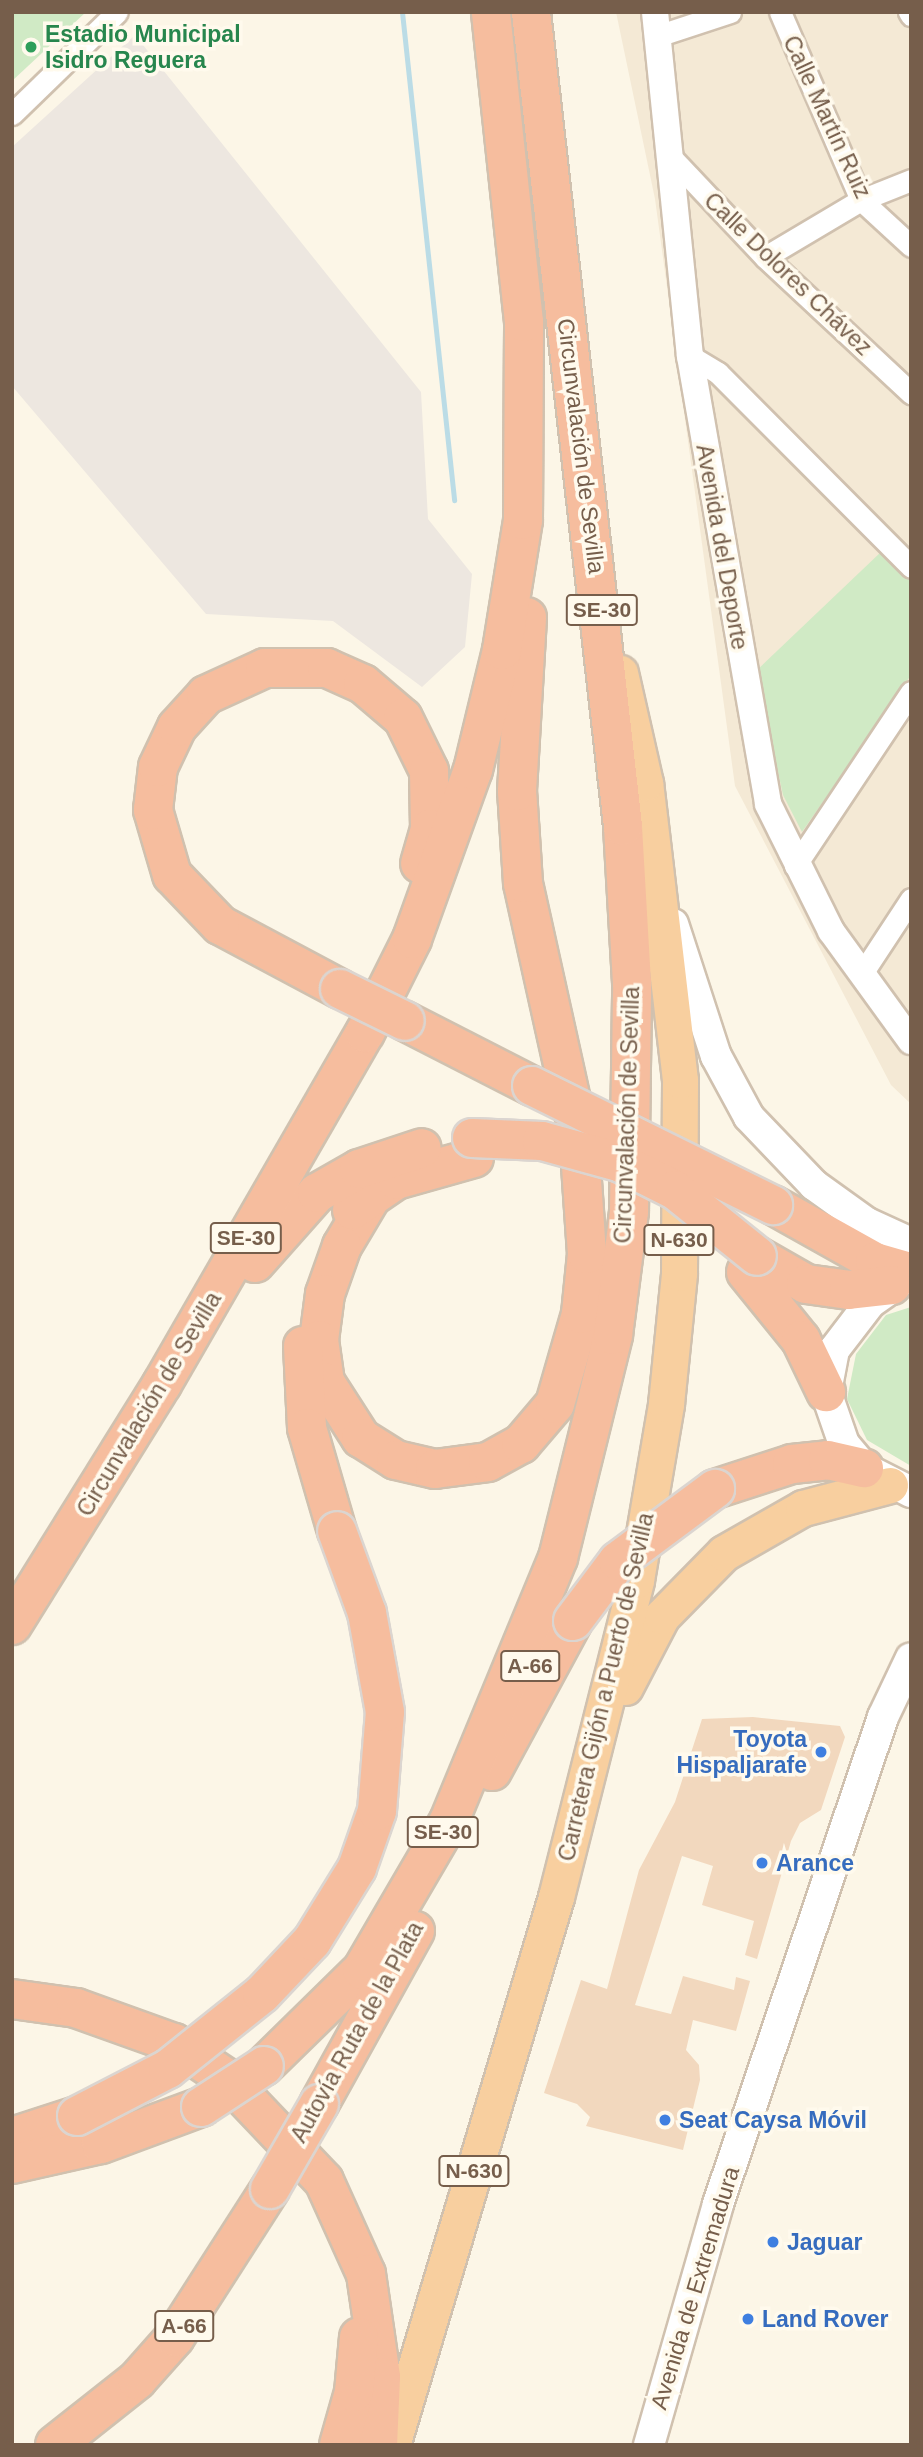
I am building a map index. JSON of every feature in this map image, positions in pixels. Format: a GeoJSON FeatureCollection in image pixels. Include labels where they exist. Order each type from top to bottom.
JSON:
{"type":"FeatureCollection","features":[{"type":"Feature","properties":{"kind":"highway","name":"Circunvalación de Sevilla"},"geometry":{"type":"LineString","coordinates":[[18,1620],[162,1384],[330,1093],[412,939],[457,822],[502,650],[523,520],[524,322],[491,12]]}},
{"type":"Feature","properties":{"kind":"highway","name":"Circunvalación de Sevilla"},"geometry":{"type":"LineString","coordinates":[[12,2164],[101,2144],[201,2107],[264,2066],[362,1969],[409,1898],[449,1821],[558,1558],[613,1335],[629,1211],[632,983],[598,578],[531,12]]}},
{"type":"Feature","properties":{"kind":"highway"},"geometry":{"type":"LineString","coordinates":[[373,1194],[342,1246],[326,1294],[319,1340],[325,1382],[360,1438],[396,1460],[435,1469],[488,1462],[537,1431],[555,1404],[581,1314],[587,1254],[579,1136],[534,952],[522,872],[518,771],[528,639],[523,520]]}},
{"type":"Feature","properties":{"kind":"highway","name":"Carretera Gijón a Puerto de Sevilla"},"geometry":{"type":"LineString","coordinates":[[392,2445],[556,1897],[636,1580],[666,1405],[679,1273],[680,1080],[645,783],[598,578]]}},
{"type":"Feature","properties":{"kind":"highway"},"geometry":{"type":"LineString","coordinates":[[330,1093],[333,1051],[424,852],[432,807],[429,771],[403,718],[363,684],[327,668],[265,668],[206,695],[177,727],[155,782],[158,843],[172,875],[205,913],[340,989],[405,1021],[532,1086],[773,1205],[904,1280]]}},
{"type":"Feature","properties":{"kind":"highway"},"geometry":{"type":"LineString","coordinates":[[162,1384],[204,1347],[253,1267],[317,1193],[385,1158],[472,1138],[542,1142],[619,1162],[675,1189],[752,1264],[801,1340],[826,1392]]}},
{"type":"Feature","properties":{"kind":"highway"},"geometry":{"type":"LineString","coordinates":[[12,2137],[78,2116],[167,2069],[262,1994],[331,1914],[368,1841],[384,1757],[381,1668],[313,1459],[302,1364],[307,1306],[322,1252],[354,1206],[373,1194],[432,1167],[474,1158],[551,1161],[647,1194],[752,1264],[806,1284],[849,1290],[904,1280]]}},
{"type":"Feature","properties":{"kind":"highway"},"geometry":{"type":"LineString","coordinates":[[492,1771],[572,1621],[618,1561],[715,1489],[792,1464],[828,1460],[888,1482]]}},
{"type":"Feature","properties":{"kind":"highway"},"geometry":{"type":"LineString","coordinates":[[556,1897],[630,1672],[678,1596],[724,1553],[772,1523],[832,1497],[888,1482]]}},
{"type":"Feature","properties":{"kind":"highway","name":"Autovía Ruta de la Plata"},"geometry":{"type":"LineString","coordinates":[[61,2441],[137,2380],[175,2337],[270,2189],[319,2104],[423,1916],[492,1771],[531,1665],[558,1558]]}},
{"type":"Feature","properties":{"kind":"highway"},"geometry":{"type":"LineString","coordinates":[[12,1999],[76,2008],[174,2043],[226,2078],[307,2162],[337,2202],[366,2274],[380,2377],[378,2445]]}},
{"type":"Feature","properties":{"kind":"highway"},"geometry":{"type":"LineString","coordinates":[[307,2162],[340,2233],[357,2307],[354,2392],[339,2445]]}},
{"type":"Feature","properties":{"kind":"main road"},"geometry":{"type":"LineString","coordinates":[[645,783],[690,984],[732,1088],[767,1139],[814,1185],[867,1223],[911,1243]]}},
{"type":"Feature","properties":{"kind":"main road"},"geometry":{"type":"LineString","coordinates":[[888,1482],[844,1444],[826,1392],[834,1350],[870,1303],[904,1280]]}},
{"type":"Feature","properties":{"kind":"main road","name":"Avenida de Extremadura"},"geometry":{"type":"LineString","coordinates":[[649,2445],[718,2204],[883,1717],[911,1658]]}},
{"type":"Feature","properties":{"kind":"street"},"geometry":{"type":"LineString","coordinates":[[12,114],[117,12]]}},
{"type":"Feature","properties":{"kind":"street"},"geometry":{"type":"LineString","coordinates":[[656,24],[730,12]]}},
{"type":"Feature","properties":{"kind":"street","name":"Calle Martín Ruiz"},"geometry":{"type":"LineString","coordinates":[[780,12],[861,200],[911,246]]}},
{"type":"Feature","properties":{"kind":"street","name":"Avenida del Deporte"},"geometry":{"type":"LineString","coordinates":[[656,24],[690,356],[761,773],[794,866],[861,975],[911,1041]]}},
{"type":"Feature","properties":{"kind":"street","name":"Calle Dolores Chávez"},"geometry":{"type":"LineString","coordinates":[[668,154],[765,257],[911,393]]}},
{"type":"Feature","properties":{"kind":"street"},"geometry":{"type":"LineString","coordinates":[[765,257],[861,200],[911,180]]}},
{"type":"Feature","properties":{"kind":"street"},"geometry":{"type":"LineString","coordinates":[[690,356],[718,373],[911,567]]}},
{"type":"Feature","properties":{"kind":"street"},"geometry":{"type":"LineString","coordinates":[[794,866],[911,692]]}},
{"type":"Feature","properties":{"kind":"street"},"geometry":{"type":"LineString","coordinates":[[861,975],[911,899]]}},
{"type":"Feature","properties":{"kind":"shaded area"},"geometry":{"type":"Polygon","coordinates":[[[616,12],[911,12],[911,1104],[891,1085],[735,786],[655,199],[616,12]]]}},
{"type":"Feature","properties":{"kind":"shaded area"},"geometry":{"type":"Polygon","coordinates":[[[135,35],[421,392],[428,519],[472,574],[465,647],[422,687],[333,621],[206,614],[12,386],[12,147],[135,35]]]}},
{"type":"Feature","properties":{"kind":"green space","name":"Estadio Municipal Isidro Reguera"},"geometry":{"type":"Polygon","coordinates":[[[12,12],[86,12],[12,81],[12,12]]]}},
{"type":"Feature","properties":{"kind":"green space"},"geometry":{"type":"Polygon","coordinates":[[[882,551],[911,581],[911,675],[802,832],[783,795],[756,671],[882,551]]]}},
{"type":"Feature","properties":{"kind":"green space"},"geometry":{"type":"Polygon","coordinates":[[[911,1307],[911,1466],[867,1440],[847,1399],[856,1354],[886,1315],[911,1307]]]}},
{"type":"Feature","properties":{"kind":"building"},"geometry":{"type":"Polygon","coordinates":[[[753,1717],[840,1726],[845,1737],[821,1810],[800,1823],[791,1841],[757,1959],[745,1955],[754,1921],[702,1905],[713,1866],[682,1856],[635,2005],[671,2014],[683,1976],[734,1990],[736,1977],[750,1981],[736,2031],[693,2020],[686,2050],[699,2065],[700,2080],[683,2150],[586,2126],[590,2117],[577,2104],[544,2093],[581,1980],[607,1989],[639,1870],[675,1802],[702,1719],[753,1717]]]}},
{"type":"Feature","properties":{"kind":"waterway"},"geometry":{"type":"LineString","coordinates":[[402,12],[454,500]]}},
{"type":"Feature","properties":{"kind":"place","name":"Estadio Municipal Isidro Reguera"},"geometry":{"type":"Point","coordinates":[31,47]}},
{"type":"Feature","properties":{"kind":"place","name":"Toyota Hispaljarafe"},"geometry":{"type":"Point","coordinates":[821,1752]}},
{"type":"Feature","properties":{"kind":"place","name":"Arance"},"geometry":{"type":"Point","coordinates":[762,1863]}},
{"type":"Feature","properties":{"kind":"place","name":"Seat Caysa Móvil"},"geometry":{"type":"Point","coordinates":[665,2120]}},
{"type":"Feature","properties":{"kind":"place","name":"Jaguar"},"geometry":{"type":"Point","coordinates":[773,2242]}},
{"type":"Feature","properties":{"kind":"place","name":"Land Rover"},"geometry":{"type":"Point","coordinates":[748,2319]}}]}
